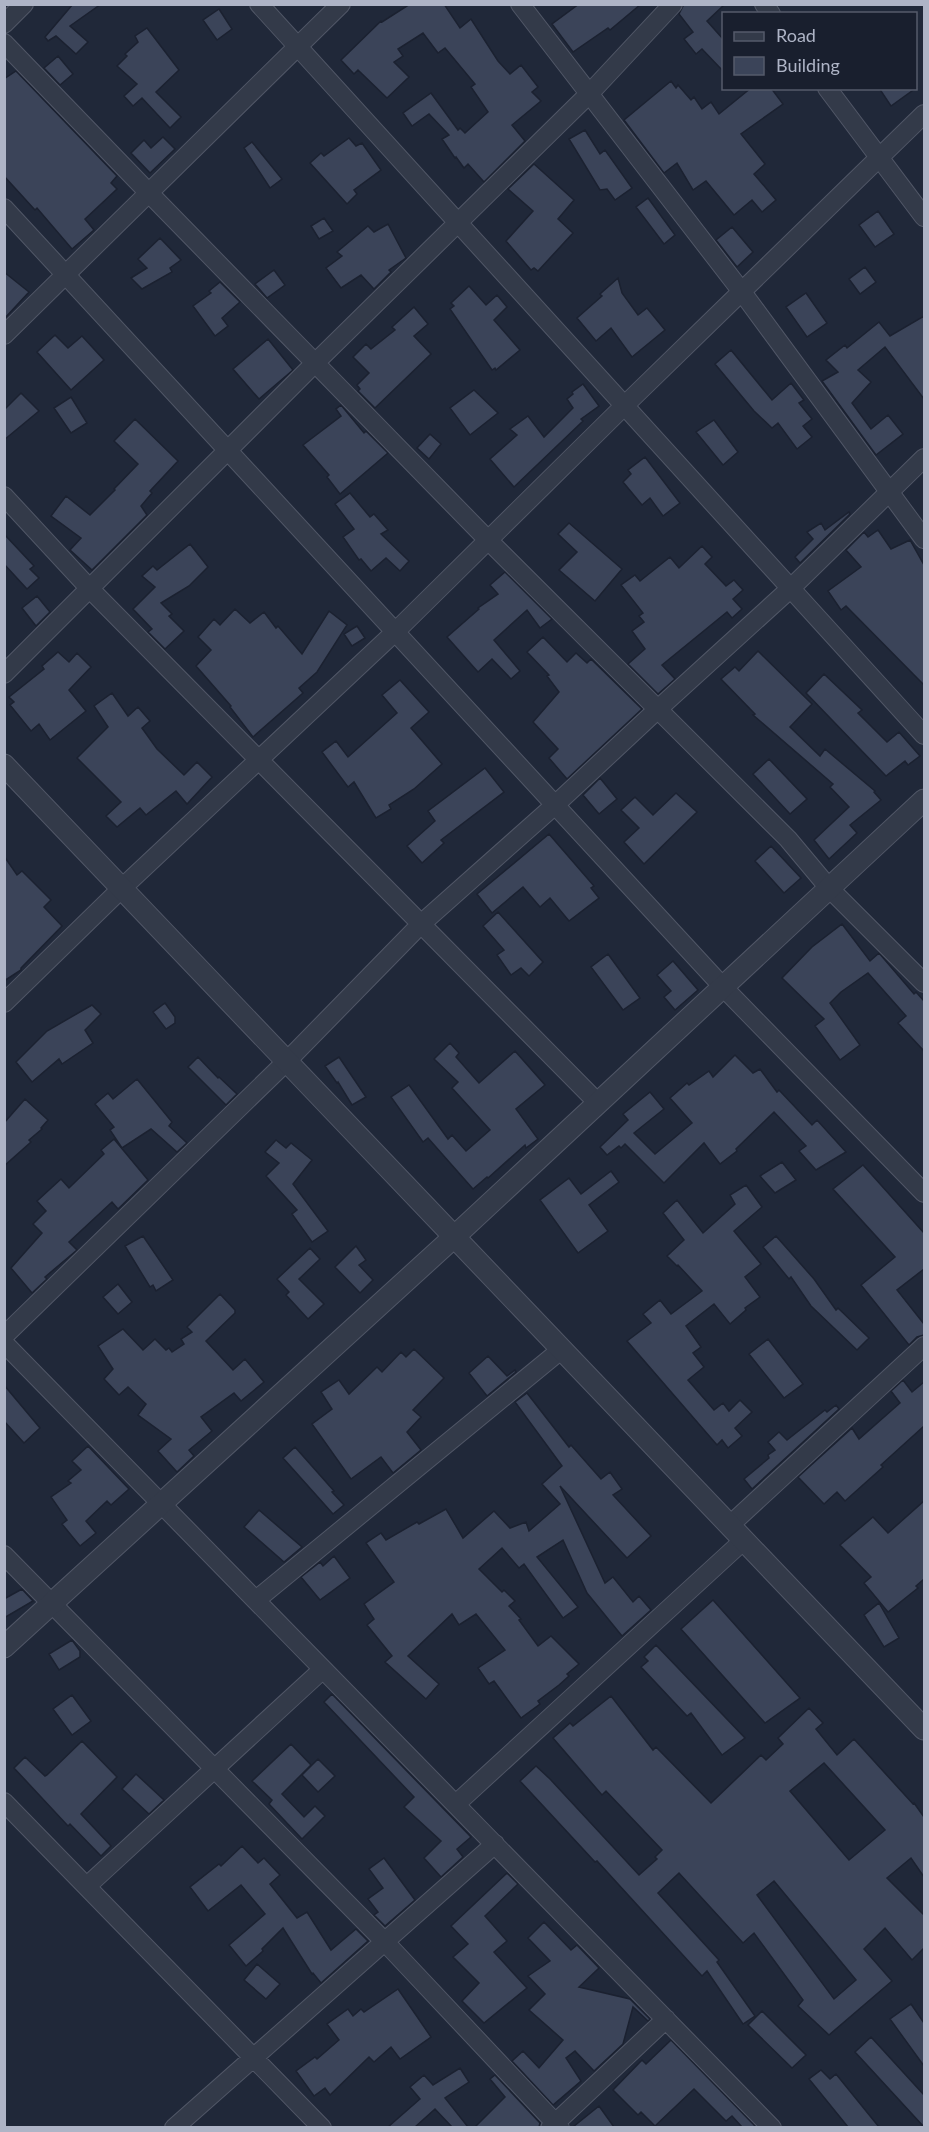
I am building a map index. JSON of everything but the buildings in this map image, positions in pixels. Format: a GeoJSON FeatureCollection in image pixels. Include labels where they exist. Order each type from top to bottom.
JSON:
{"type":"FeatureCollection","features":[{"type":"Feature","properties":{"kind":"street"},"geometry":{"type":"LineString","coordinates":[[4,24],[24,4]]}},
{"type":"Feature","properties":{"kind":"street"},"geometry":{"type":"LineString","coordinates":[[259,4],[924,735]]}},
{"type":"Feature","properties":{"kind":"street"},"geometry":{"type":"LineString","coordinates":[[4,335],[341,4]]}},
{"type":"Feature","properties":{"kind":"street"},"geometry":{"type":"LineString","coordinates":[[520,4],[742,292],[924,539]]}},
{"type":"Feature","properties":{"kind":"street"},"geometry":{"type":"LineString","coordinates":[[4,674],[315,363],[589,94],[673,4]]}},
{"type":"Feature","properties":{"kind":"street"},"geometry":{"type":"LineString","coordinates":[[4,42],[148,193],[488,540],[788,838],[829,888],[924,983]]}},
{"type":"Feature","properties":{"kind":"street"},"geometry":{"type":"LineString","coordinates":[[829,90],[924,217]]}},
{"type":"Feature","properties":{"kind":"street"},"geometry":{"type":"LineString","coordinates":[[4,1003],[122,888],[395,632],[924,114]]}},
{"type":"Feature","properties":{"kind":"street"},"geometry":{"type":"LineString","coordinates":[[4,208],[723,987],[924,1193]]}},
{"type":"Feature","properties":{"kind":"street"},"geometry":{"type":"LineString","coordinates":[[4,1336],[287,1061],[421,924],[555,805],[791,588],[924,458]]}},
{"type":"Feature","properties":{"kind":"street"},"geometry":{"type":"LineString","coordinates":[[4,496],[90,589],[598,1103]]}},
{"type":"Feature","properties":{"kind":"street"},"geometry":{"type":"LineString","coordinates":[[4,765],[924,1729]]}},
{"type":"Feature","properties":{"kind":"street"},"geometry":{"type":"LineString","coordinates":[[4,1647],[455,1236],[924,800]]}},
{"type":"Feature","properties":{"kind":"street"},"geometry":{"type":"LineString","coordinates":[[4,1343],[772,2127]]}},
{"type":"Feature","properties":{"kind":"street"},"geometry":{"type":"LineString","coordinates":[[456,1804],[737,1532],[924,1346]]}},
{"type":"Feature","properties":{"kind":"street"},"geometry":{"type":"LineString","coordinates":[[255,1600],[562,1349]]}},
{"type":"Feature","properties":{"kind":"street"},"geometry":{"type":"LineString","coordinates":[[4,1554],[385,1942],[555,2126],[666,2019]]}},
{"type":"Feature","properties":{"kind":"street"},"geometry":{"type":"LineString","coordinates":[[87,1886],[323,1669]]}},
{"type":"Feature","properties":{"kind":"street"},"geometry":{"type":"LineString","coordinates":[[4,1802],[322,2127]]}},
{"type":"Feature","properties":{"kind":"street"},"geometry":{"type":"LineString","coordinates":[[174,2127],[495,1844]]}}]}
